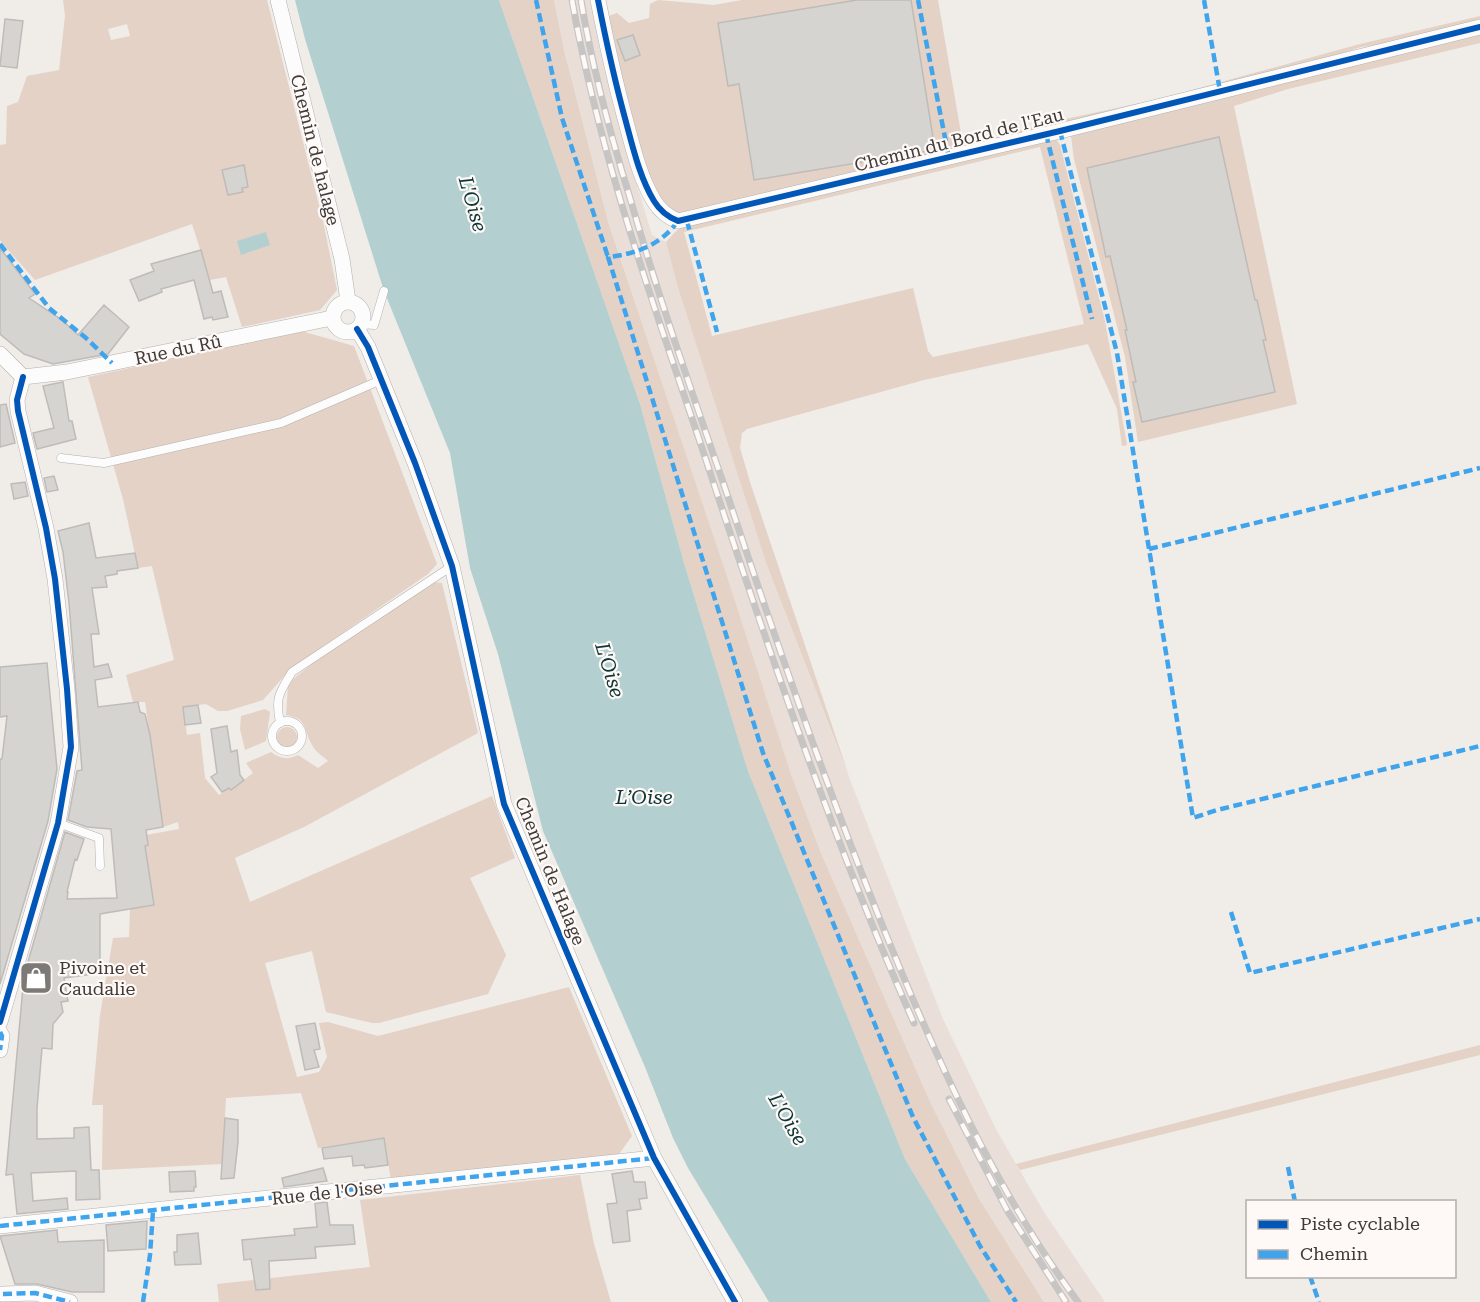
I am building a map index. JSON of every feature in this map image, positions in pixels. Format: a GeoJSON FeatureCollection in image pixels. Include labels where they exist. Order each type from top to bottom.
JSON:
{"type":"FeatureCollection","features":[{"type":"Feature","properties":{"kind":"street","name":"Chemin de halage"},"geometry":{"type":"LineString","coordinates":[[278,0],[342,259],[348,301]]}},
{"type":"Feature","properties":{"kind":"street","name":"Chemin du Bord de l'Eau"},"geometry":{"type":"LineString","coordinates":[[598,0],[608,52],[644,179],[661,211],[678,221],[1060,131],[1480,27]]}},
{"type":"Feature","properties":{"kind":"street"},"geometry":{"type":"LineString","coordinates":[[348,301],[358,305],[363,314],[359,327],[344,332],[336,327],[332,318],[335,308],[348,301]]}},
{"type":"Feature","properties":{"kind":"street","name":"Rue du Rû"},"geometry":{"type":"LineString","coordinates":[[23,377],[67,372],[332,318]]}},
{"type":"Feature","properties":{"kind":"street","name":"Chemin de Halage"},"geometry":{"type":"LineString","coordinates":[[359,327],[415,463],[452,566],[504,804],[654,1158],[735,1302]]}},
{"type":"Feature","properties":{"kind":"street"},"geometry":{"type":"LineString","coordinates":[[0,354],[23,377],[17,400],[18,411],[51,558],[68,688],[70,747],[58,823],[0,1022]]}},
{"type":"Feature","properties":{"kind":"street"},"geometry":{"type":"LineString","coordinates":[[0,1032],[0,1050]]}},
{"type":"Feature","properties":{"kind":"street","name":"Rue de l'Oise"},"geometry":{"type":"LineString","coordinates":[[0,1226],[654,1158]]}},
{"type":"Feature","properties":{"kind":"street"},"geometry":{"type":"LineString","coordinates":[[4,1293],[35,1293],[70,1302]]}},
{"type":"Feature","properties":{"kind":"lane"},"geometry":{"type":"LineString","coordinates":[[359,327],[374,325],[384,291]]}},
{"type":"Feature","properties":{"kind":"lane"},"geometry":{"type":"LineString","coordinates":[[61,458],[104,463],[281,423],[381,380]]}},
{"type":"Feature","properties":{"kind":"lane"},"geometry":{"type":"LineString","coordinates":[[280,723],[278,695],[292,672],[452,566]]}},
{"type":"Feature","properties":{"kind":"lane"},"geometry":{"type":"LineString","coordinates":[[58,823],[99,837],[100,866]]}},
{"type":"Feature","properties":{"kind":"shaded area"},"geometry":{"type":"Polygon","coordinates":[[[63,0],[267,0],[323,221],[337,290],[320,310],[242,327],[226,277],[210,280],[192,224],[35,280],[2,243],[0,240],[0,145],[6,144],[7,106],[18,102],[27,76],[59,70],[65,16],[63,0]],[[127,24],[108,29],[111,40],[130,36],[127,24]]]}},
{"type":"Feature","properties":{"kind":"shaded area"},"geometry":{"type":"Polygon","coordinates":[[[499,0],[554,0],[564,50],[609,225],[791,774],[821,853],[931,1104],[978,1197],[1044,1302],[991,1302],[905,1159],[748,771],[684,563],[640,404],[499,0]]]}},
{"type":"Feature","properties":{"kind":"shaded area"},"geometry":{"type":"Polygon","coordinates":[[[554,0],[603,0],[634,175],[652,235],[666,242],[678,288],[766,563],[943,1019],[996,1129],[1016,1164],[1044,1212],[1105,1302],[1044,1302],[978,1197],[931,1104],[821,853],[791,774],[609,225],[564,50],[554,0]]]}},
{"type":"Feature","properties":{"kind":"shaded area"},"geometry":{"type":"Polygon","coordinates":[[[658,0],[714,5],[742,0],[857,0],[718,23],[728,86],[739,84],[755,180],[935,150],[911,0],[938,0],[963,145],[939,155],[683,214],[667,209],[662,204],[638,154],[606,17],[617,13],[629,23],[649,18],[650,4],[658,0]]]}},
{"type":"Feature","properties":{"kind":"shaded area"},"geometry":{"type":"Polygon","coordinates":[[[1480,16],[1480,20],[1389,43],[1361,47],[1309,64],[967,147],[963,145],[1037,125],[1159,99],[1360,44],[1480,16]]]}},
{"type":"Feature","properties":{"kind":"shaded area"},"geometry":{"type":"Polygon","coordinates":[[[1480,34],[1480,43],[1288,89],[1234,106],[1297,404],[1138,442],[1125,357],[1074,159],[1071,136],[1480,34]],[[1219,138],[1087,168],[1095,207],[1228,177],[1219,138]],[[1230,188],[1098,217],[1106,257],[1238,227],[1230,188]],[[1242,241],[1114,270],[1118,291],[1247,262],[1242,241]],[[1257,300],[1125,330],[1133,369],[1266,340],[1257,300]],[[1265,352],[1134,382],[1142,422],[1274,392],[1265,352]]]}},
{"type":"Feature","properties":{"kind":"shaded area"},"geometry":{"type":"Polygon","coordinates":[[[1056,139],[1060,145],[1105,321],[1127,445],[1122,446],[1117,409],[1088,344],[924,380],[747,429],[742,433],[740,448],[750,482],[849,776],[766,563],[678,288],[666,242],[680,227],[1056,139]],[[1040,147],[684,232],[712,336],[913,288],[928,351],[933,357],[1084,324],[1040,147]]]}},
{"type":"Feature","properties":{"kind":"shaded area"},"geometry":{"type":"Polygon","coordinates":[[[301,331],[354,346],[437,564],[428,574],[306,658],[287,673],[263,700],[227,711],[218,711],[206,704],[183,707],[187,735],[200,733],[205,778],[219,795],[229,788],[231,790],[253,773],[246,763],[271,752],[284,758],[298,755],[318,768],[328,761],[312,746],[304,724],[286,715],[288,687],[291,681],[330,650],[434,582],[442,583],[478,733],[304,827],[235,858],[250,902],[492,796],[515,858],[470,878],[506,955],[488,994],[372,1023],[326,1012],[312,951],[265,963],[297,1077],[319,1072],[327,1057],[319,1023],[328,1022],[378,1036],[569,987],[632,1136],[619,1154],[391,1180],[384,1138],[318,1148],[301,1093],[226,1098],[222,1164],[102,1170],[103,1105],[92,1105],[100,1015],[113,938],[129,937],[130,909],[153,905],[145,846],[146,835],[179,829],[178,822],[163,827],[145,702],[133,702],[126,675],[174,660],[152,566],[138,568],[123,499],[88,377],[301,331]]]}},
{"type":"Feature","properties":{"kind":"shaded area"},"geometry":{"type":"Polygon","coordinates":[[[265,709],[270,712],[266,741],[245,750],[240,729],[241,716],[265,709]]]}},
{"type":"Feature","properties":{"kind":"shaded area"},"geometry":{"type":"Polygon","coordinates":[[[287,727],[294,730],[297,737],[294,744],[287,747],[280,744],[277,737],[280,730],[287,727]]]}},
{"type":"Feature","properties":{"kind":"shaded area"},"geometry":{"type":"Polygon","coordinates":[[[1480,1045],[1480,1055],[1020,1170],[1016,1164],[1480,1045]]]}},
{"type":"Feature","properties":{"kind":"shaded area"},"geometry":{"type":"Polygon","coordinates":[[[580,1175],[594,1244],[611,1302],[219,1302],[217,1284],[370,1267],[360,1200],[580,1175]]]}},
{"type":"Feature","properties":{"kind":"water","name":"L’Oise"},"geometry":{"type":"Polygon","coordinates":[[[295,0],[499,0],[640,404],[684,563],[748,771],[905,1159],[991,1302],[769,1302],[688,1168],[673,1138],[645,1067],[543,831],[498,654],[470,568],[450,453],[384,291],[305,39],[295,0]]]}},
{"type":"Feature","properties":{"kind":"water"},"geometry":{"type":"Polygon","coordinates":[[[266,232],[270,245],[241,255],[237,241],[266,232]]]}},
{"type":"Feature","properties":{"kind":"building"},"geometry":{"type":"Polygon","coordinates":[[[857,0],[911,0],[935,150],[754,180],[739,84],[728,86],[718,23],[857,0]]]}},
{"type":"Feature","properties":{"kind":"building"},"geometry":{"type":"Polygon","coordinates":[[[5,19],[23,21],[17,68],[0,66],[5,19]]]}},
{"type":"Feature","properties":{"kind":"building"},"geometry":{"type":"Polygon","coordinates":[[[633,35],[640,55],[625,61],[617,40],[633,35]]]}},
{"type":"Feature","properties":{"kind":"building"},"geometry":{"type":"Polygon","coordinates":[[[1219,137],[1266,340],[1263,340],[1275,392],[1142,422],[1133,382],[1136,382],[1125,330],[1127,330],[1110,256],[1106,257],[1087,168],[1219,137]]]}},
{"type":"Feature","properties":{"kind":"building"},"geometry":{"type":"Polygon","coordinates":[[[244,165],[248,187],[242,188],[243,192],[228,195],[222,170],[244,165]]]}},
{"type":"Feature","properties":{"kind":"building"},"geometry":{"type":"Polygon","coordinates":[[[0,248],[35,294],[29,298],[62,320],[78,335],[104,305],[129,327],[108,354],[53,364],[24,354],[0,334],[0,248]]]}},
{"type":"Feature","properties":{"kind":"building"},"geometry":{"type":"Polygon","coordinates":[[[201,250],[213,293],[221,291],[228,317],[204,319],[194,280],[161,289],[162,292],[139,301],[130,280],[154,271],[151,264],[201,250]]]}},
{"type":"Feature","properties":{"kind":"building"},"geometry":{"type":"Polygon","coordinates":[[[63,382],[69,421],[72,421],[76,439],[37,449],[33,433],[54,428],[43,386],[63,382]]]}},
{"type":"Feature","properties":{"kind":"building"},"geometry":{"type":"Polygon","coordinates":[[[6,404],[15,443],[0,447],[0,405],[6,404]]]}},
{"type":"Feature","properties":{"kind":"building"},"geometry":{"type":"Polygon","coordinates":[[[54,476],[58,490],[47,492],[44,478],[54,476]]]}},
{"type":"Feature","properties":{"kind":"building"},"geometry":{"type":"Polygon","coordinates":[[[25,482],[28,496],[14,499],[11,484],[25,482]]]}},
{"type":"Feature","properties":{"kind":"building"},"geometry":{"type":"Polygon","coordinates":[[[89,523],[96,558],[135,553],[138,568],[117,571],[117,574],[105,576],[107,587],[92,588],[99,634],[91,634],[94,667],[108,664],[112,677],[95,680],[98,707],[138,702],[140,712],[145,714],[163,827],[146,830],[148,845],[145,846],[154,905],[100,914],[100,973],[64,978],[68,1001],[61,1002],[63,1012],[53,1024],[52,1049],[42,1048],[37,1139],[74,1138],[74,1128],[89,1127],[91,1170],[99,1170],[100,1199],[76,1200],[76,1171],[31,1173],[33,1201],[67,1198],[68,1209],[17,1214],[13,1174],[6,1175],[24,976],[65,832],[84,839],[77,860],[75,859],[67,899],[117,898],[111,829],[87,827],[68,820],[77,771],[82,770],[69,603],[58,531],[89,523]]]}},
{"type":"Feature","properties":{"kind":"building"},"geometry":{"type":"Polygon","coordinates":[[[47,663],[57,769],[48,821],[0,984],[0,759],[2,759],[7,716],[0,717],[0,667],[47,663]]]}},
{"type":"Feature","properties":{"kind":"building"},"geometry":{"type":"Polygon","coordinates":[[[198,705],[201,723],[185,725],[183,707],[198,705]]]}},
{"type":"Feature","properties":{"kind":"building"},"geometry":{"type":"Polygon","coordinates":[[[227,726],[231,752],[237,750],[240,775],[244,780],[231,790],[229,788],[222,792],[211,777],[217,773],[211,729],[227,726]]]}},
{"type":"Feature","properties":{"kind":"building"},"geometry":{"type":"Polygon","coordinates":[[[315,1023],[320,1049],[314,1050],[319,1067],[305,1070],[296,1026],[315,1023]]]}},
{"type":"Feature","properties":{"kind":"building"},"geometry":{"type":"Polygon","coordinates":[[[225,1118],[238,1120],[238,1142],[234,1178],[221,1179],[225,1118]]]}},
{"type":"Feature","properties":{"kind":"building"},"geometry":{"type":"Polygon","coordinates":[[[384,1138],[388,1165],[365,1168],[364,1165],[353,1166],[352,1156],[324,1159],[322,1148],[384,1138]]]}},
{"type":"Feature","properties":{"kind":"building"},"geometry":{"type":"Polygon","coordinates":[[[323,1168],[327,1181],[284,1187],[282,1178],[323,1168]]]}},
{"type":"Feature","properties":{"kind":"building"},"geometry":{"type":"Polygon","coordinates":[[[195,1171],[194,1191],[170,1192],[169,1172],[195,1171]]]}},
{"type":"Feature","properties":{"kind":"building"},"geometry":{"type":"Polygon","coordinates":[[[632,1171],[634,1182],[645,1182],[647,1198],[639,1199],[641,1209],[627,1211],[630,1241],[613,1243],[607,1204],[617,1203],[612,1174],[632,1171]]]}},
{"type":"Feature","properties":{"kind":"building"},"geometry":{"type":"Polygon","coordinates":[[[327,1202],[330,1225],[353,1225],[355,1244],[315,1247],[316,1258],[269,1261],[270,1289],[256,1290],[251,1259],[244,1260],[242,1240],[295,1235],[294,1229],[317,1227],[315,1203],[327,1202]]]}},
{"type":"Feature","properties":{"kind":"building"},"geometry":{"type":"Polygon","coordinates":[[[147,1221],[146,1249],[108,1251],[106,1225],[147,1221]]]}},
{"type":"Feature","properties":{"kind":"building"},"geometry":{"type":"Polygon","coordinates":[[[57,1230],[58,1242],[104,1240],[104,1292],[72,1292],[37,1284],[15,1284],[0,1236],[57,1230]]]}},
{"type":"Feature","properties":{"kind":"building"},"geometry":{"type":"Polygon","coordinates":[[[198,1233],[201,1264],[175,1265],[174,1252],[177,1252],[177,1235],[198,1233]]]}},
{"type":"Feature","properties":{"kind":"railway"},"geometry":{"type":"LineString","coordinates":[[572,0],[583,57],[612,170],[664,337],[750,593],[827,810],[914,1023]]}},
{"type":"Feature","properties":{"kind":"railway"},"geometry":{"type":"LineString","coordinates":[[581,0],[602,100],[652,270],[780,650],[839,814],[901,972],[944,1070],[992,1166],[1019,1213],[1078,1302]]}},
{"type":"Feature","properties":{"kind":"railway"},"geometry":{"type":"LineString","coordinates":[[949,1099],[1007,1210],[1066,1302]]}},
{"type":"Feature","properties":{"kind":"marked path"},"geometry":{"type":"LineString","coordinates":[[536,0],[562,118],[608,257]]}},
{"type":"Feature","properties":{"kind":"marked path"},"geometry":{"type":"LineString","coordinates":[[918,0],[949,158]]}},
{"type":"Feature","properties":{"kind":"marked path"},"geometry":{"type":"LineString","coordinates":[[1204,0],[1220,91]]}},
{"type":"Feature","properties":{"kind":"marked path"},"geometry":{"type":"LineString","coordinates":[[1060,131],[1117,353],[1193,818],[1217,810],[1480,746]]}},
{"type":"Feature","properties":{"kind":"marked path"},"geometry":{"type":"LineString","coordinates":[[1046,134],[1092,319]]}},
{"type":"Feature","properties":{"kind":"marked path"},"geometry":{"type":"LineString","coordinates":[[678,221],[664,236],[647,247],[608,257],[763,753],[913,1117],[980,1246],[1016,1302]]}},
{"type":"Feature","properties":{"kind":"marked path"},"geometry":{"type":"LineString","coordinates":[[687,221],[717,332]]}},
{"type":"Feature","properties":{"kind":"marked path"},"geometry":{"type":"LineString","coordinates":[[0,244],[49,308],[112,363]]}},
{"type":"Feature","properties":{"kind":"marked path"},"geometry":{"type":"LineString","coordinates":[[1149,549],[1480,468]]}},
{"type":"Feature","properties":{"kind":"marked path"},"geometry":{"type":"LineString","coordinates":[[1231,912],[1250,973],[1480,919]]}},
{"type":"Feature","properties":{"kind":"marked path"},"geometry":{"type":"LineString","coordinates":[[0,1032],[2,1036],[0,1050]]}},
{"type":"Feature","properties":{"kind":"marked path"},"geometry":{"type":"LineString","coordinates":[[0,1226],[654,1158]]}},
{"type":"Feature","properties":{"kind":"marked path"},"geometry":{"type":"LineString","coordinates":[[1288,1167],[1295,1200]]}},
{"type":"Feature","properties":{"kind":"marked path"},"geometry":{"type":"LineString","coordinates":[[143,1302],[150,1255],[153,1211]]}},
{"type":"Feature","properties":{"kind":"marked path"},"geometry":{"type":"LineString","coordinates":[[1311,1278],[1319,1302]]}},
{"type":"Feature","properties":{"kind":"marked path"},"geometry":{"type":"LineString","coordinates":[[3,1294],[35,1293],[70,1302]]}},
{"type":"Feature","properties":{"kind":"cycle path"},"geometry":{"type":"LineString","coordinates":[[598,0],[618,92],[641,173],[656,205],[678,221],[1060,131],[1480,27]]}},
{"type":"Feature","properties":{"kind":"cycle path"},"geometry":{"type":"LineString","coordinates":[[357,329],[368,347],[415,463],[452,566],[504,804],[654,1158],[735,1302]]}},
{"type":"Feature","properties":{"kind":"cycle path"},"geometry":{"type":"LineString","coordinates":[[0,1022],[58,823],[71,747],[55,579],[46,528],[18,411],[17,400],[23,377]]}},
{"type":"Feature","properties":{"kind":"place","name":"Pivoine et Caudalie"},"geometry":{"type":"Point","coordinates":[36,978]}},
{"type":"Feature","properties":{"kind":"water label","name":"L'Oise"},"geometry":{"type":"Point","coordinates":[473,204]}},
{"type":"Feature","properties":{"kind":"water label","name":"L'Oise"},"geometry":{"type":"Point","coordinates":[610,670]}},
{"type":"Feature","properties":{"kind":"water label","name":"L'Oise"},"geometry":{"type":"Point","coordinates":[788,1119]}}]}
